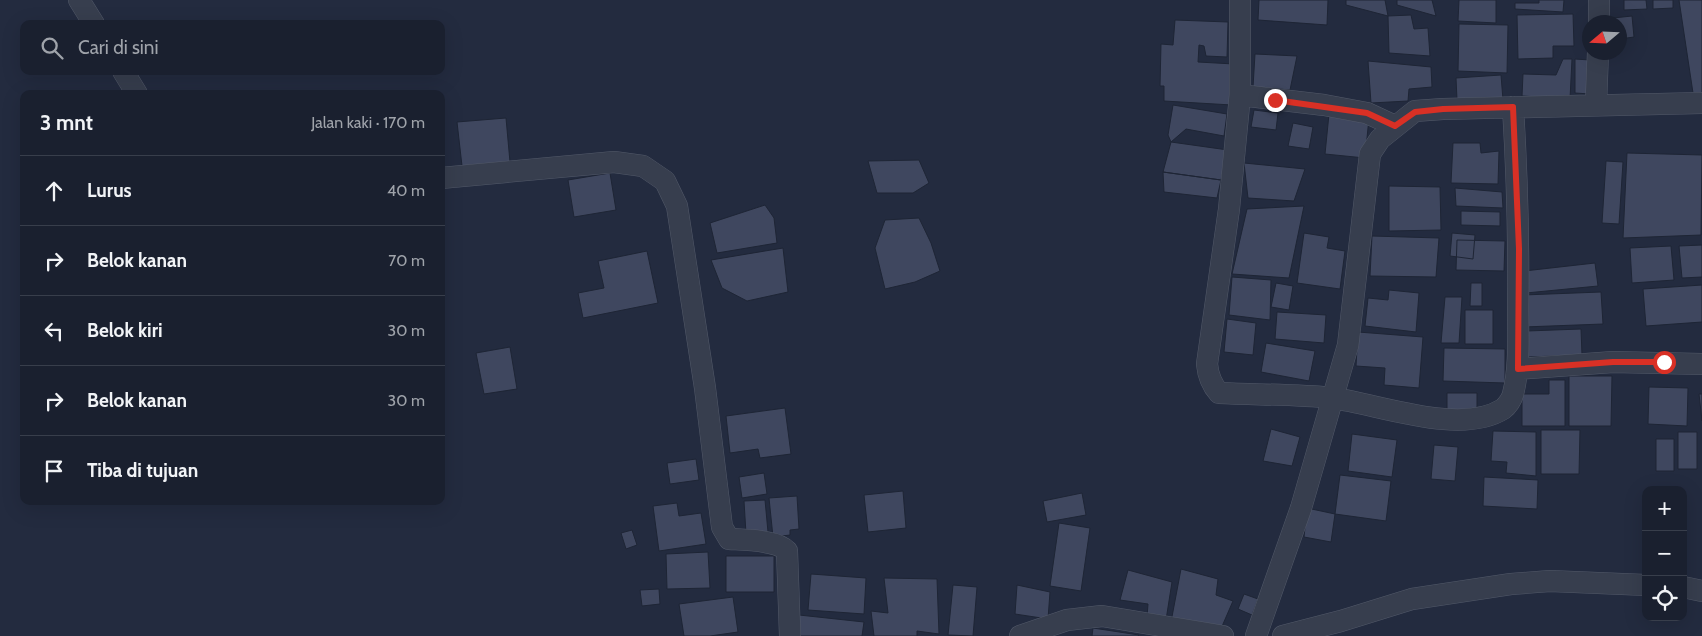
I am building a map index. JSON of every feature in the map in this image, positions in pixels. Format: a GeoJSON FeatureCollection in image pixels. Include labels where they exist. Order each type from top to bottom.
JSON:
{"type":"FeatureCollection","features":[{"type":"Feature","properties":{"kind":"street"},"geometry":{"type":"LineString","coordinates":[[79,0],[92,20]]}},
{"type":"Feature","properties":{"kind":"street"},"geometry":{"type":"LineString","coordinates":[[1240,0],[1240,95],[1229,209],[1207,364],[1211,381],[1219,393],[1333,398],[1438,418],[1474,418],[1491,414],[1504,408],[1513,396],[1518,369],[1519,249],[1513,107]]}},
{"type":"Feature","properties":{"kind":"street"},"geometry":{"type":"LineString","coordinates":[[1599,0],[1599,15]]}},
{"type":"Feature","properties":{"kind":"street"},"geometry":{"type":"LineString","coordinates":[[1596,106],[1598,60]]}},
{"type":"Feature","properties":{"kind":"street"},"geometry":{"type":"LineString","coordinates":[[125,75],[135,90]]}},
{"type":"Feature","properties":{"kind":"street"},"geometry":{"type":"LineString","coordinates":[[1240,95],[1324,105],[1367,113],[1395,126]]}},
{"type":"Feature","properties":{"kind":"street"},"geometry":{"type":"LineString","coordinates":[[1256,636],[1301,508],[1348,345],[1370,154],[1380,139],[1415,112],[1443,109],[1702,103]]}},
{"type":"Feature","properties":{"kind":"street"},"geometry":{"type":"LineString","coordinates":[[445,178],[614,162],[643,166],[665,181],[677,206],[705,388],[722,527],[729,539],[775,544],[783,546],[787,550],[790,636]]}},
{"type":"Feature","properties":{"kind":"street"},"geometry":{"type":"LineString","coordinates":[[1518,369],[1613,362],[1702,364]]}},
{"type":"Feature","properties":{"kind":"street"},"geometry":{"type":"LineString","coordinates":[[1282,636],[1341,621],[1412,599],[1511,584],[1550,581],[1642,584]]}},
{"type":"Feature","properties":{"kind":"street"},"geometry":{"type":"LineString","coordinates":[[1687,588],[1702,591]]}},
{"type":"Feature","properties":{"kind":"street"},"geometry":{"type":"LineString","coordinates":[[1020,636],[1066,620],[1102,616],[1223,636]]}},
{"type":"Feature","properties":{"kind":"building"},"geometry":{"type":"Polygon","coordinates":[[[1259,0],[1328,0],[1327,25],[1258,20],[1259,0]]]}},
{"type":"Feature","properties":{"kind":"building"},"geometry":{"type":"Polygon","coordinates":[[[1346,0],[1385,0],[1388,16],[1346,5],[1346,0]]]}},
{"type":"Feature","properties":{"kind":"building"},"geometry":{"type":"Polygon","coordinates":[[[1397,0],[1432,0],[1436,16],[1397,5],[1397,0]]]}},
{"type":"Feature","properties":{"kind":"building"},"geometry":{"type":"Polygon","coordinates":[[[1459,0],[1496,0],[1496,23],[1458,21],[1459,0]]]}},
{"type":"Feature","properties":{"kind":"building"},"geometry":{"type":"Polygon","coordinates":[[[1539,0],[1564,0],[1563,12],[1515,9],[1515,3],[1539,3],[1539,0]]]}},
{"type":"Feature","properties":{"kind":"building"},"geometry":{"type":"Polygon","coordinates":[[[1624,0],[1646,0],[1647,9],[1624,10],[1624,0]]]}},
{"type":"Feature","properties":{"kind":"building"},"geometry":{"type":"Polygon","coordinates":[[[1653,0],[1673,0],[1673,8],[1653,9],[1653,0]]]}},
{"type":"Feature","properties":{"kind":"building"},"geometry":{"type":"Polygon","coordinates":[[[1679,0],[1702,0],[1702,93],[1693,93],[1679,0]]]}},
{"type":"Feature","properties":{"kind":"building"},"geometry":{"type":"Polygon","coordinates":[[[1573,14],[1574,46],[1553,46],[1553,58],[1518,59],[1517,15],[1573,14]]]}},
{"type":"Feature","properties":{"kind":"building"},"geometry":{"type":"Polygon","coordinates":[[[1411,15],[1414,29],[1428,28],[1430,56],[1389,53],[1388,16],[1411,15]]]}},
{"type":"Feature","properties":{"kind":"building"},"geometry":{"type":"Polygon","coordinates":[[[1632,16],[1634,37],[1627,38],[1627,17],[1632,16]]]}},
{"type":"Feature","properties":{"kind":"building"},"geometry":{"type":"Polygon","coordinates":[[[1175,20],[1228,22],[1227,57],[1206,56],[1204,46],[1199,45],[1198,62],[1234,64],[1232,105],[1164,101],[1164,86],[1160,86],[1161,44],[1173,45],[1175,20]]]}},
{"type":"Feature","properties":{"kind":"building"},"geometry":{"type":"Polygon","coordinates":[[[1459,24],[1508,25],[1507,73],[1458,71],[1459,24]]]}},
{"type":"Feature","properties":{"kind":"building"},"geometry":{"type":"Polygon","coordinates":[[[1255,54],[1297,56],[1290,90],[1253,87],[1255,54]]]}},
{"type":"Feature","properties":{"kind":"building"},"geometry":{"type":"Polygon","coordinates":[[[1563,59],[1572,59],[1570,99],[1522,96],[1523,74],[1556,75],[1563,59]]]}},
{"type":"Feature","properties":{"kind":"building"},"geometry":{"type":"Polygon","coordinates":[[[1575,59],[1590,60],[1590,94],[1575,93],[1575,59]]]}},
{"type":"Feature","properties":{"kind":"building"},"geometry":{"type":"Polygon","coordinates":[[[1368,61],[1431,67],[1432,87],[1409,89],[1408,101],[1371,103],[1368,61]]]}},
{"type":"Feature","properties":{"kind":"building"},"geometry":{"type":"Polygon","coordinates":[[[1501,75],[1503,100],[1457,100],[1456,78],[1501,75]]]}},
{"type":"Feature","properties":{"kind":"building"},"geometry":{"type":"Polygon","coordinates":[[[1173,105],[1227,114],[1224,136],[1186,129],[1171,142],[1168,135],[1173,105]]]}},
{"type":"Feature","properties":{"kind":"building"},"geometry":{"type":"Polygon","coordinates":[[[1254,110],[1278,113],[1276,130],[1251,127],[1254,110]]]}},
{"type":"Feature","properties":{"kind":"building"},"geometry":{"type":"Polygon","coordinates":[[[1329,114],[1369,118],[1365,158],[1325,154],[1329,114]]]}},
{"type":"Feature","properties":{"kind":"building"},"geometry":{"type":"Polygon","coordinates":[[[506,118],[510,162],[462,166],[457,122],[506,118]]]}},
{"type":"Feature","properties":{"kind":"building"},"geometry":{"type":"Polygon","coordinates":[[[1293,123],[1313,127],[1309,149],[1288,146],[1293,123]]]}},
{"type":"Feature","properties":{"kind":"building"},"geometry":{"type":"Polygon","coordinates":[[[1171,142],[1228,150],[1221,180],[1163,172],[1171,142]]]}},
{"type":"Feature","properties":{"kind":"building"},"geometry":{"type":"Polygon","coordinates":[[[1453,143],[1480,143],[1481,153],[1499,151],[1498,184],[1451,183],[1453,143]]]}},
{"type":"Feature","properties":{"kind":"building"},"geometry":{"type":"Polygon","coordinates":[[[1627,153],[1702,155],[1701,235],[1623,238],[1627,153]]]}},
{"type":"Feature","properties":{"kind":"building"},"geometry":{"type":"Polygon","coordinates":[[[919,160],[929,183],[913,193],[877,193],[868,161],[919,160]]]}},
{"type":"Feature","properties":{"kind":"building"},"geometry":{"type":"Polygon","coordinates":[[[1606,161],[1623,162],[1619,224],[1602,223],[1606,161]]]}},
{"type":"Feature","properties":{"kind":"building"},"geometry":{"type":"Polygon","coordinates":[[[1244,163],[1305,169],[1294,201],[1248,198],[1244,163]]]}},
{"type":"Feature","properties":{"kind":"building"},"geometry":{"type":"Polygon","coordinates":[[[1163,172],[1221,180],[1217,198],[1164,192],[1163,172]]]}},
{"type":"Feature","properties":{"kind":"building"},"geometry":{"type":"Polygon","coordinates":[[[610,173],[616,210],[574,217],[568,180],[610,173]]]}},
{"type":"Feature","properties":{"kind":"building"},"geometry":{"type":"Polygon","coordinates":[[[1389,186],[1440,187],[1441,230],[1389,231],[1389,186]]]}},
{"type":"Feature","properties":{"kind":"building"},"geometry":{"type":"Polygon","coordinates":[[[1455,188],[1502,192],[1503,208],[1456,206],[1455,188]]]}},
{"type":"Feature","properties":{"kind":"building"},"geometry":{"type":"Polygon","coordinates":[[[765,205],[774,218],[777,243],[717,253],[710,223],[765,205]]]}},
{"type":"Feature","properties":{"kind":"building"},"geometry":{"type":"Polygon","coordinates":[[[1304,206],[1289,278],[1232,274],[1247,209],[1304,206]]]}},
{"type":"Feature","properties":{"kind":"building"},"geometry":{"type":"Polygon","coordinates":[[[1461,211],[1500,212],[1500,226],[1461,225],[1461,211]]]}},
{"type":"Feature","properties":{"kind":"building"},"geometry":{"type":"Polygon","coordinates":[[[919,218],[931,243],[940,271],[915,282],[885,289],[875,248],[885,220],[919,218]]]}},
{"type":"Feature","properties":{"kind":"building"},"geometry":{"type":"Polygon","coordinates":[[[1304,233],[1329,237],[1327,248],[1345,251],[1340,289],[1297,283],[1304,233]]]}},
{"type":"Feature","properties":{"kind":"building"},"geometry":{"type":"Polygon","coordinates":[[[1452,233],[1475,235],[1473,259],[1450,256],[1452,233]]]}},
{"type":"Feature","properties":{"kind":"building"},"geometry":{"type":"Polygon","coordinates":[[[1372,236],[1439,238],[1436,277],[1370,276],[1372,236]]]}},
{"type":"Feature","properties":{"kind":"building"},"geometry":{"type":"Polygon","coordinates":[[[1457,240],[1505,241],[1504,271],[1456,270],[1457,240]]]}},
{"type":"Feature","properties":{"kind":"building"},"geometry":{"type":"Polygon","coordinates":[[[1702,245],[1702,277],[1682,278],[1679,246],[1702,245]]]}},
{"type":"Feature","properties":{"kind":"building"},"geometry":{"type":"Polygon","coordinates":[[[1671,246],[1674,280],[1632,283],[1630,248],[1671,246]]]}},
{"type":"Feature","properties":{"kind":"building"},"geometry":{"type":"Polygon","coordinates":[[[783,248],[788,292],[747,301],[722,288],[711,260],[783,248]]]}},
{"type":"Feature","properties":{"kind":"building"},"geometry":{"type":"Polygon","coordinates":[[[647,251],[658,303],[583,318],[578,293],[604,288],[598,261],[647,251]]]}},
{"type":"Feature","properties":{"kind":"building"},"geometry":{"type":"Polygon","coordinates":[[[1595,263],[1598,286],[1526,293],[1524,271],[1595,263]]]}},
{"type":"Feature","properties":{"kind":"building"},"geometry":{"type":"Polygon","coordinates":[[[1232,277],[1271,280],[1270,320],[1229,315],[1232,277]]]}},
{"type":"Feature","properties":{"kind":"building"},"geometry":{"type":"Polygon","coordinates":[[[1276,283],[1293,286],[1289,310],[1271,307],[1276,283]]]}},
{"type":"Feature","properties":{"kind":"building"},"geometry":{"type":"Polygon","coordinates":[[[1471,283],[1482,283],[1482,306],[1470,306],[1471,283]]]}},
{"type":"Feature","properties":{"kind":"building"},"geometry":{"type":"Polygon","coordinates":[[[1702,285],[1702,322],[1646,326],[1643,289],[1702,285]]]}},
{"type":"Feature","properties":{"kind":"building"},"geometry":{"type":"Polygon","coordinates":[[[1389,290],[1419,293],[1416,332],[1365,326],[1368,298],[1388,300],[1389,290]]]}},
{"type":"Feature","properties":{"kind":"building"},"geometry":{"type":"Polygon","coordinates":[[[1601,292],[1603,324],[1524,327],[1523,295],[1601,292]]]}},
{"type":"Feature","properties":{"kind":"building"},"geometry":{"type":"Polygon","coordinates":[[[1445,297],[1462,297],[1459,343],[1441,343],[1445,297]]]}},
{"type":"Feature","properties":{"kind":"building"},"geometry":{"type":"Polygon","coordinates":[[[1465,310],[1493,310],[1493,344],[1465,344],[1465,310]]]}},
{"type":"Feature","properties":{"kind":"building"},"geometry":{"type":"Polygon","coordinates":[[[1277,312],[1326,315],[1324,343],[1275,339],[1277,312]]]}},
{"type":"Feature","properties":{"kind":"building"},"geometry":{"type":"Polygon","coordinates":[[[1227,319],[1256,323],[1253,355],[1224,352],[1227,319]]]}},
{"type":"Feature","properties":{"kind":"building"},"geometry":{"type":"Polygon","coordinates":[[[1581,329],[1582,355],[1528,357],[1527,331],[1581,329]]]}},
{"type":"Feature","properties":{"kind":"building"},"geometry":{"type":"Polygon","coordinates":[[[1358,332],[1423,337],[1419,388],[1384,385],[1385,368],[1356,366],[1358,332]]]}},
{"type":"Feature","properties":{"kind":"building"},"geometry":{"type":"Polygon","coordinates":[[[1266,343],[1315,351],[1309,381],[1261,372],[1266,343]]]}},
{"type":"Feature","properties":{"kind":"building"},"geometry":{"type":"Polygon","coordinates":[[[510,347],[517,389],[484,394],[476,353],[510,347]]]}},
{"type":"Feature","properties":{"kind":"building"},"geometry":{"type":"Polygon","coordinates":[[[1444,348],[1505,349],[1505,383],[1443,381],[1444,348]]]}},
{"type":"Feature","properties":{"kind":"building"},"geometry":{"type":"Polygon","coordinates":[[[1569,376],[1612,376],[1611,426],[1569,426],[1569,376]]]}},
{"type":"Feature","properties":{"kind":"building"},"geometry":{"type":"Polygon","coordinates":[[[1549,380],[1565,380],[1565,426],[1522,426],[1522,394],[1549,394],[1549,380]]]}},
{"type":"Feature","properties":{"kind":"building"},"geometry":{"type":"Polygon","coordinates":[[[1649,387],[1688,388],[1687,426],[1648,424],[1649,387]]]}},
{"type":"Feature","properties":{"kind":"building"},"geometry":{"type":"Polygon","coordinates":[[[1447,393],[1477,393],[1477,411],[1447,411],[1447,393]]]}},
{"type":"Feature","properties":{"kind":"building"},"geometry":{"type":"Polygon","coordinates":[[[1699,394],[1702,394],[1702,421],[1699,394]]]}},
{"type":"Feature","properties":{"kind":"building"},"geometry":{"type":"Polygon","coordinates":[[[785,408],[791,454],[760,458],[758,449],[730,453],[726,416],[785,408]]]}},
{"type":"Feature","properties":{"kind":"building"},"geometry":{"type":"Polygon","coordinates":[[[1271,429],[1300,437],[1292,466],[1263,461],[1271,429]]]}},
{"type":"Feature","properties":{"kind":"building"},"geometry":{"type":"Polygon","coordinates":[[[1541,430],[1580,430],[1579,474],[1541,474],[1541,430]]]}},
{"type":"Feature","properties":{"kind":"building"},"geometry":{"type":"Polygon","coordinates":[[[1493,431],[1536,432],[1536,476],[1506,473],[1507,462],[1491,461],[1493,431]]]}},
{"type":"Feature","properties":{"kind":"building"},"geometry":{"type":"Polygon","coordinates":[[[1678,432],[1697,432],[1697,469],[1678,469],[1678,432]]]}},
{"type":"Feature","properties":{"kind":"building"},"geometry":{"type":"Polygon","coordinates":[[[1352,434],[1397,440],[1392,477],[1348,471],[1352,434]]]}},
{"type":"Feature","properties":{"kind":"building"},"geometry":{"type":"Polygon","coordinates":[[[1656,439],[1674,439],[1674,471],[1656,471],[1656,439]]]}},
{"type":"Feature","properties":{"kind":"building"},"geometry":{"type":"Polygon","coordinates":[[[1434,445],[1458,447],[1455,481],[1431,479],[1434,445]]]}},
{"type":"Feature","properties":{"kind":"building"},"geometry":{"type":"Polygon","coordinates":[[[696,459],[699,480],[670,484],[667,463],[696,459]]]}},
{"type":"Feature","properties":{"kind":"building"},"geometry":{"type":"Polygon","coordinates":[[[764,473],[767,494],[742,498],[739,477],[764,473]]]}},
{"type":"Feature","properties":{"kind":"building"},"geometry":{"type":"Polygon","coordinates":[[[1340,475],[1391,481],[1386,521],[1335,514],[1340,475]]]}},
{"type":"Feature","properties":{"kind":"building"},"geometry":{"type":"Polygon","coordinates":[[[1484,477],[1538,480],[1537,509],[1483,506],[1484,477]]]}},
{"type":"Feature","properties":{"kind":"building"},"geometry":{"type":"Polygon","coordinates":[[[903,491],[906,528],[868,532],[864,495],[903,491]]]}},
{"type":"Feature","properties":{"kind":"building"},"geometry":{"type":"Polygon","coordinates":[[[1082,493],[1086,515],[1047,522],[1043,501],[1082,493]]]}},
{"type":"Feature","properties":{"kind":"building"},"geometry":{"type":"Polygon","coordinates":[[[797,496],[799,529],[790,530],[790,535],[773,537],[769,498],[797,496]]]}},
{"type":"Feature","properties":{"kind":"building"},"geometry":{"type":"Polygon","coordinates":[[[765,500],[768,532],[746,534],[744,501],[765,500]]]}},
{"type":"Feature","properties":{"kind":"building"},"geometry":{"type":"Polygon","coordinates":[[[677,503],[679,516],[701,513],[706,544],[659,551],[653,506],[677,503]]]}},
{"type":"Feature","properties":{"kind":"building"},"geometry":{"type":"Polygon","coordinates":[[[1307,508],[1335,514],[1331,542],[1304,537],[1307,508]]]}},
{"type":"Feature","properties":{"kind":"building"},"geometry":{"type":"Polygon","coordinates":[[[1059,523],[1090,528],[1081,591],[1050,586],[1059,523]]]}},
{"type":"Feature","properties":{"kind":"building"},"geometry":{"type":"Polygon","coordinates":[[[632,530],[637,545],[626,549],[621,533],[632,530]]]}},
{"type":"Feature","properties":{"kind":"building"},"geometry":{"type":"Polygon","coordinates":[[[708,552],[710,588],[667,589],[666,554],[708,552]]]}},
{"type":"Feature","properties":{"kind":"building"},"geometry":{"type":"Polygon","coordinates":[[[726,556],[774,556],[774,592],[726,592],[726,556]]]}},
{"type":"Feature","properties":{"kind":"building"},"geometry":{"type":"Polygon","coordinates":[[[1181,569],[1218,579],[1216,595],[1233,601],[1220,631],[1171,622],[1181,569]]]}},
{"type":"Feature","properties":{"kind":"building"},"geometry":{"type":"Polygon","coordinates":[[[1128,570],[1172,582],[1166,620],[1147,617],[1148,604],[1120,600],[1128,570]]]}},
{"type":"Feature","properties":{"kind":"building"},"geometry":{"type":"Polygon","coordinates":[[[811,574],[866,578],[864,614],[808,610],[811,574]]]}},
{"type":"Feature","properties":{"kind":"building"},"geometry":{"type":"Polygon","coordinates":[[[884,578],[937,579],[939,634],[917,631],[917,636],[874,636],[871,611],[888,613],[884,578]]]}},
{"type":"Feature","properties":{"kind":"building"},"geometry":{"type":"Polygon","coordinates":[[[953,585],[977,587],[973,636],[948,635],[953,585]]]}},
{"type":"Feature","properties":{"kind":"building"},"geometry":{"type":"Polygon","coordinates":[[[1017,585],[1050,592],[1048,619],[1015,614],[1017,585]]]}},
{"type":"Feature","properties":{"kind":"building"},"geometry":{"type":"Polygon","coordinates":[[[659,589],[660,604],[642,606],[640,590],[659,589]]]}},
{"type":"Feature","properties":{"kind":"building"},"geometry":{"type":"Polygon","coordinates":[[[1244,594],[1258,599],[1252,615],[1238,609],[1244,594]]]}},
{"type":"Feature","properties":{"kind":"building"},"geometry":{"type":"Polygon","coordinates":[[[733,597],[738,632],[710,636],[684,636],[679,604],[733,597]]]}},
{"type":"Feature","properties":{"kind":"building"},"geometry":{"type":"Polygon","coordinates":[[[799,615],[864,622],[862,636],[797,636],[799,615]]]}},
{"type":"Feature","properties":{"kind":"building"},"geometry":{"type":"Polygon","coordinates":[[[1093,628],[1139,635],[1092,636],[1093,628]]]}},
{"type":"Feature","properties":{"kind":"route"},"geometry":{"type":"LineString","coordinates":[[1275,100],[1324,105],[1367,113],[1395,126],[1415,112],[1443,109],[1513,107],[1519,249],[1518,369],[1613,362],[1664,362]]}}]}
